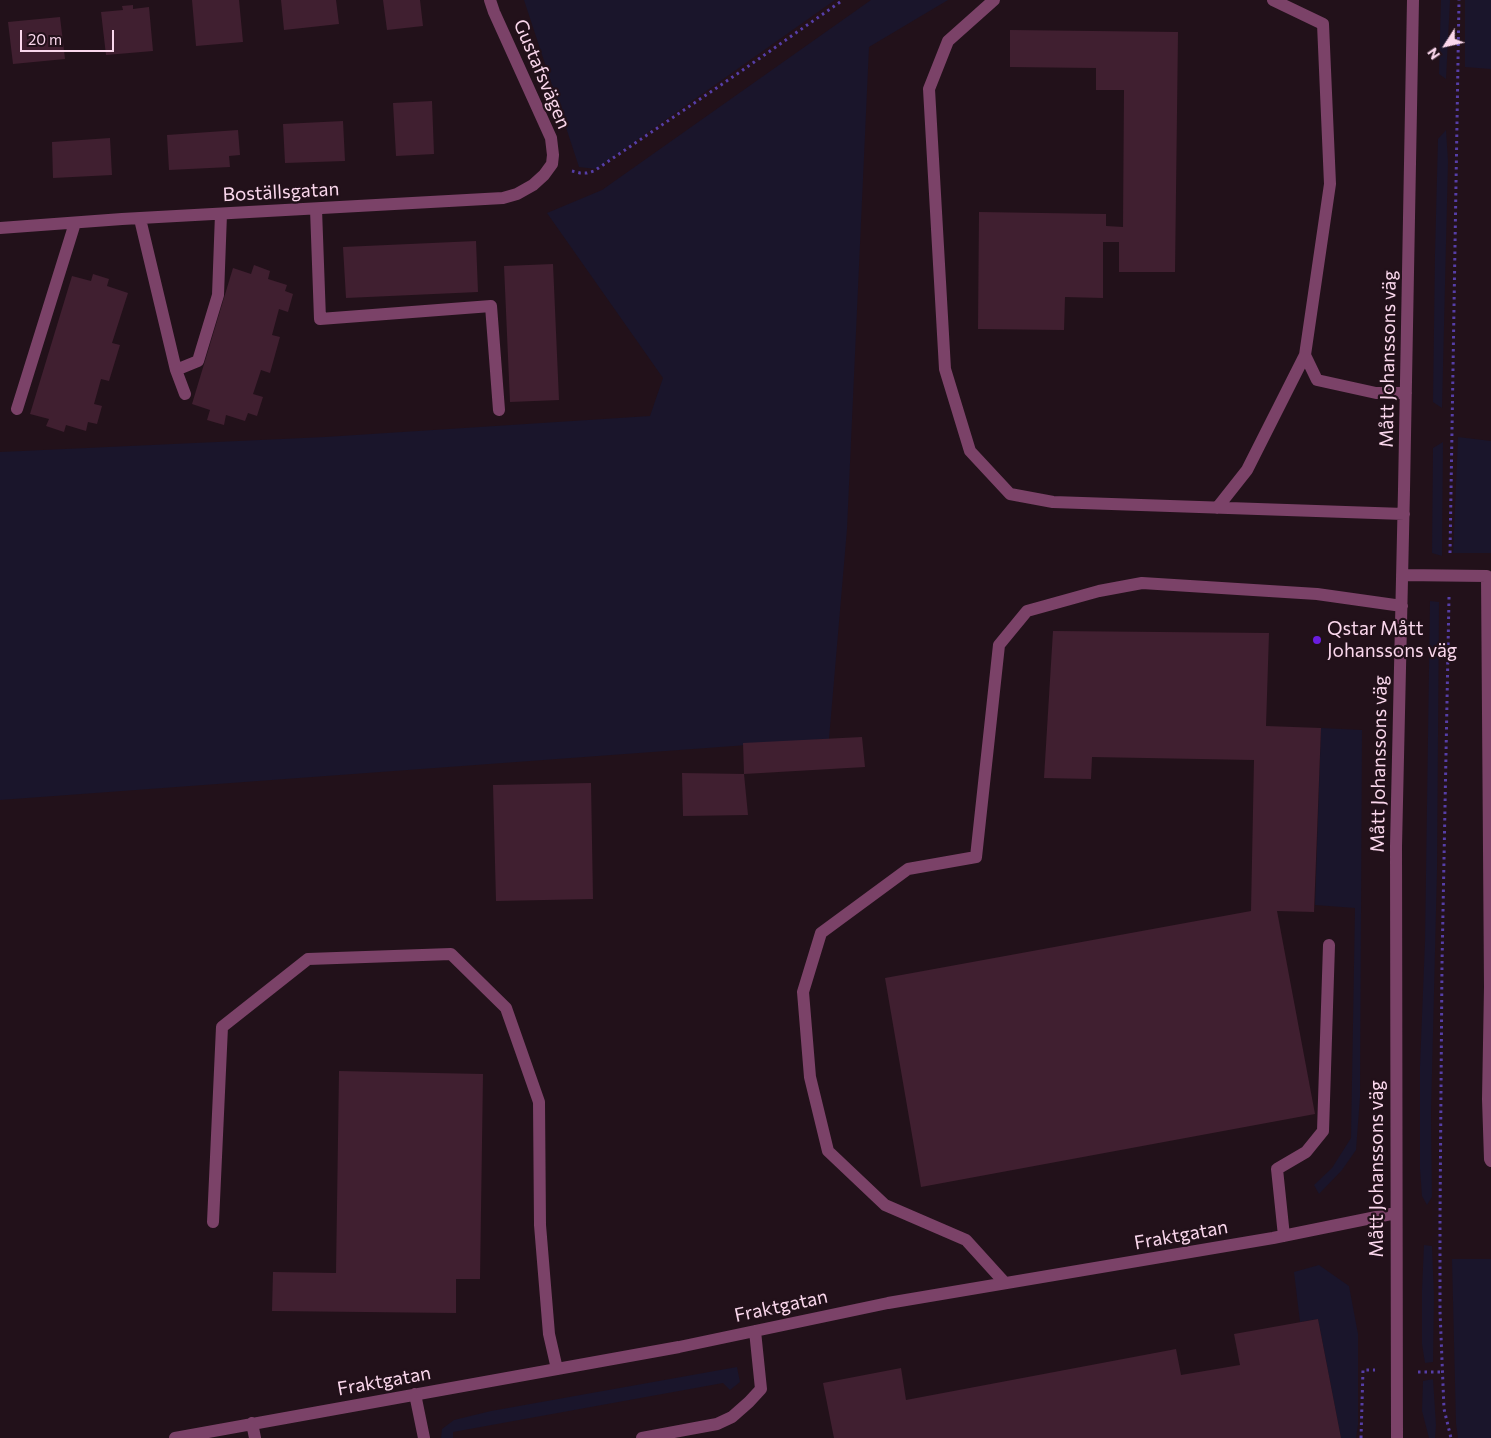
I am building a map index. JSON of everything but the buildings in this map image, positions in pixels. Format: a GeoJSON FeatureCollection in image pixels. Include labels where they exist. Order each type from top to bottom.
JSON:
{"type":"FeatureCollection","features":[{"type":"Feature","properties":{"kind":"street","name":"Gustafsvägen"},"geometry":{"type":"LineString","coordinates":[[490,0],[550,138],[553,155],[552,164]]}},
{"type":"Feature","properties":{"kind":"street"},"geometry":{"type":"LineString","coordinates":[[994,0],[948,41],[929,89],[946,369],[970,451],[1010,494],[1053,502],[1404,514]]}},
{"type":"Feature","properties":{"kind":"street"},"geometry":{"type":"LineString","coordinates":[[1217,508],[1247,470],[1305,355],[1330,184],[1323,24],[1273,0]]}},
{"type":"Feature","properties":{"kind":"street","name":"Mått Johanssons väg"},"geometry":{"type":"LineString","coordinates":[[1397,1438],[1396,846],[1413,0]]}},
{"type":"Feature","properties":{"kind":"street","name":"Boställsgatan"},"geometry":{"type":"LineString","coordinates":[[0,228],[503,198],[518,194],[533,185],[552,164]]}},
{"type":"Feature","properties":{"kind":"street"},"geometry":{"type":"LineString","coordinates":[[316,209],[320,319],[491,306],[498,410]]}},
{"type":"Feature","properties":{"kind":"street"},"geometry":{"type":"LineString","coordinates":[[176,370],[198,361],[218,295],[221,214]]}},
{"type":"Feature","properties":{"kind":"street"},"geometry":{"type":"LineString","coordinates":[[140,219],[176,370],[185,394]]}},
{"type":"Feature","properties":{"kind":"street"},"geometry":{"type":"LineString","coordinates":[[17,409],[75,223]]}},
{"type":"Feature","properties":{"kind":"street"},"geometry":{"type":"LineString","coordinates":[[1305,355],[1317,380],[1376,392],[1406,393]]}},
{"type":"Feature","properties":{"kind":"street"},"geometry":{"type":"LineString","coordinates":[[1402,575],[1487,576],[1490,987],[1488,1098],[1491,1161]]}},
{"type":"Feature","properties":{"kind":"street"},"geometry":{"type":"LineString","coordinates":[[1005,1284],[966,1240],[886,1205],[828,1151],[810,1077],[803,992],[820,934],[908,868],[976,857],[999,645],[1027,611],[1099,591],[1142,583],[1316,594],[1402,606]]}},
{"type":"Feature","properties":{"kind":"street"},"geometry":{"type":"LineString","coordinates":[[1284,1236],[1277,1170],[1306,1152],[1323,1131],[1328,945]]}},
{"type":"Feature","properties":{"kind":"street"},"geometry":{"type":"LineString","coordinates":[[213,1222],[222,1027],[308,959],[451,954],[506,1008],[539,1102],[540,1225],[549,1334],[557,1369]]}},
{"type":"Feature","properties":{"kind":"street","name":"Fraktgatan"},"geometry":{"type":"LineString","coordinates":[[175,1438],[679,1347],[888,1303],[1284,1236],[1396,1213]]}},
{"type":"Feature","properties":{"kind":"street"},"geometry":{"type":"LineString","coordinates":[[642,1438],[717,1424],[732,1417],[749,1402],[761,1390],[754,1331]]}},
{"type":"Feature","properties":{"kind":"street"},"geometry":{"type":"LineString","coordinates":[[415,1394],[424,1438]]}},
{"type":"Feature","properties":{"kind":"street"},"geometry":{"type":"LineString","coordinates":[[252,1423],[255,1438]]}},
{"type":"Feature","properties":{"kind":"path"},"geometry":{"type":"LineString","coordinates":[[552,164],[580,173],[594,171],[843,0]]}},
{"type":"Feature","properties":{"kind":"path"},"geometry":{"type":"LineString","coordinates":[[1451,1438],[1444,1409],[1440,1311],[1440,1228],[1442,964],[1459,0]]}},
{"type":"Feature","properties":{"kind":"shaded area"},"geometry":{"type":"Polygon","coordinates":[[[524,0],[835,0],[596,169],[579,167],[524,0]]]}},
{"type":"Feature","properties":{"kind":"shaded area"},"geometry":{"type":"Polygon","coordinates":[[[871,0],[948,0],[869,47],[847,529],[829,739],[0,800],[0,452],[325,437],[650,416],[663,378],[547,213],[602,190],[871,0]]]}},
{"type":"Feature","properties":{"kind":"shaded area"},"geometry":{"type":"Polygon","coordinates":[[[1441,0],[1450,0],[1446,79],[1439,74],[1441,0]]]}},
{"type":"Feature","properties":{"kind":"shaded area"},"geometry":{"type":"Polygon","coordinates":[[[1465,0],[1491,0],[1491,69],[1465,67],[1465,0]]]}},
{"type":"Feature","properties":{"kind":"shaded area"},"geometry":{"type":"Polygon","coordinates":[[[1446,130],[1448,161],[1442,408],[1433,402],[1435,254],[1438,139],[1446,130]]]}},
{"type":"Feature","properties":{"kind":"shaded area"},"geometry":{"type":"Polygon","coordinates":[[[1458,437],[1491,441],[1491,553],[1453,553],[1458,437]]]}},
{"type":"Feature","properties":{"kind":"shaded area"},"geometry":{"type":"Polygon","coordinates":[[[1443,442],[1442,556],[1432,553],[1433,448],[1443,442]]]}},
{"type":"Feature","properties":{"kind":"shaded area"},"geometry":{"type":"Polygon","coordinates":[[[1430,601],[1439,602],[1437,870],[1431,1114],[1432,1197],[1427,1205],[1422,1196],[1420,1169],[1420,1066],[1425,942],[1430,601]]]}},
{"type":"Feature","properties":{"kind":"shaded area"},"geometry":{"type":"Polygon","coordinates":[[[1321,728],[1362,730],[1360,1097],[1356,1150],[1342,1170],[1319,1194],[1314,1185],[1332,1168],[1351,1138],[1355,908],[1315,905],[1321,728]]]}},
{"type":"Feature","properties":{"kind":"shaded area"},"geometry":{"type":"Polygon","coordinates":[[[1424,1245],[1432,1246],[1434,1296],[1433,1362],[1425,1363],[1422,1344],[1424,1245]]]}},
{"type":"Feature","properties":{"kind":"shaded area"},"geometry":{"type":"Polygon","coordinates":[[[1452,1259],[1491,1259],[1491,1438],[1458,1438],[1456,1424],[1452,1259]]]}},
{"type":"Feature","properties":{"kind":"shaded area"},"geometry":{"type":"Polygon","coordinates":[[[1319,1265],[1349,1286],[1358,1334],[1358,1425],[1356,1438],[1341,1438],[1318,1319],[1300,1322],[1294,1272],[1319,1265]]]}},
{"type":"Feature","properties":{"kind":"shaded area"},"geometry":{"type":"Polygon","coordinates":[[[737,1367],[740,1382],[730,1390],[723,1383],[453,1432],[453,1438],[441,1438],[442,1429],[454,1420],[491,1411],[737,1367]]]}},
{"type":"Feature","properties":{"kind":"shaded area"},"geometry":{"type":"Polygon","coordinates":[[[1433,1379],[1436,1425],[1435,1438],[1429,1438],[1422,1411],[1423,1381],[1433,1379]]]}},
{"type":"Feature","properties":{"kind":"place","name":"Qstar Mått Johanssons väg"},"geometry":{"type":"Point","coordinates":[1317,640]}}]}
